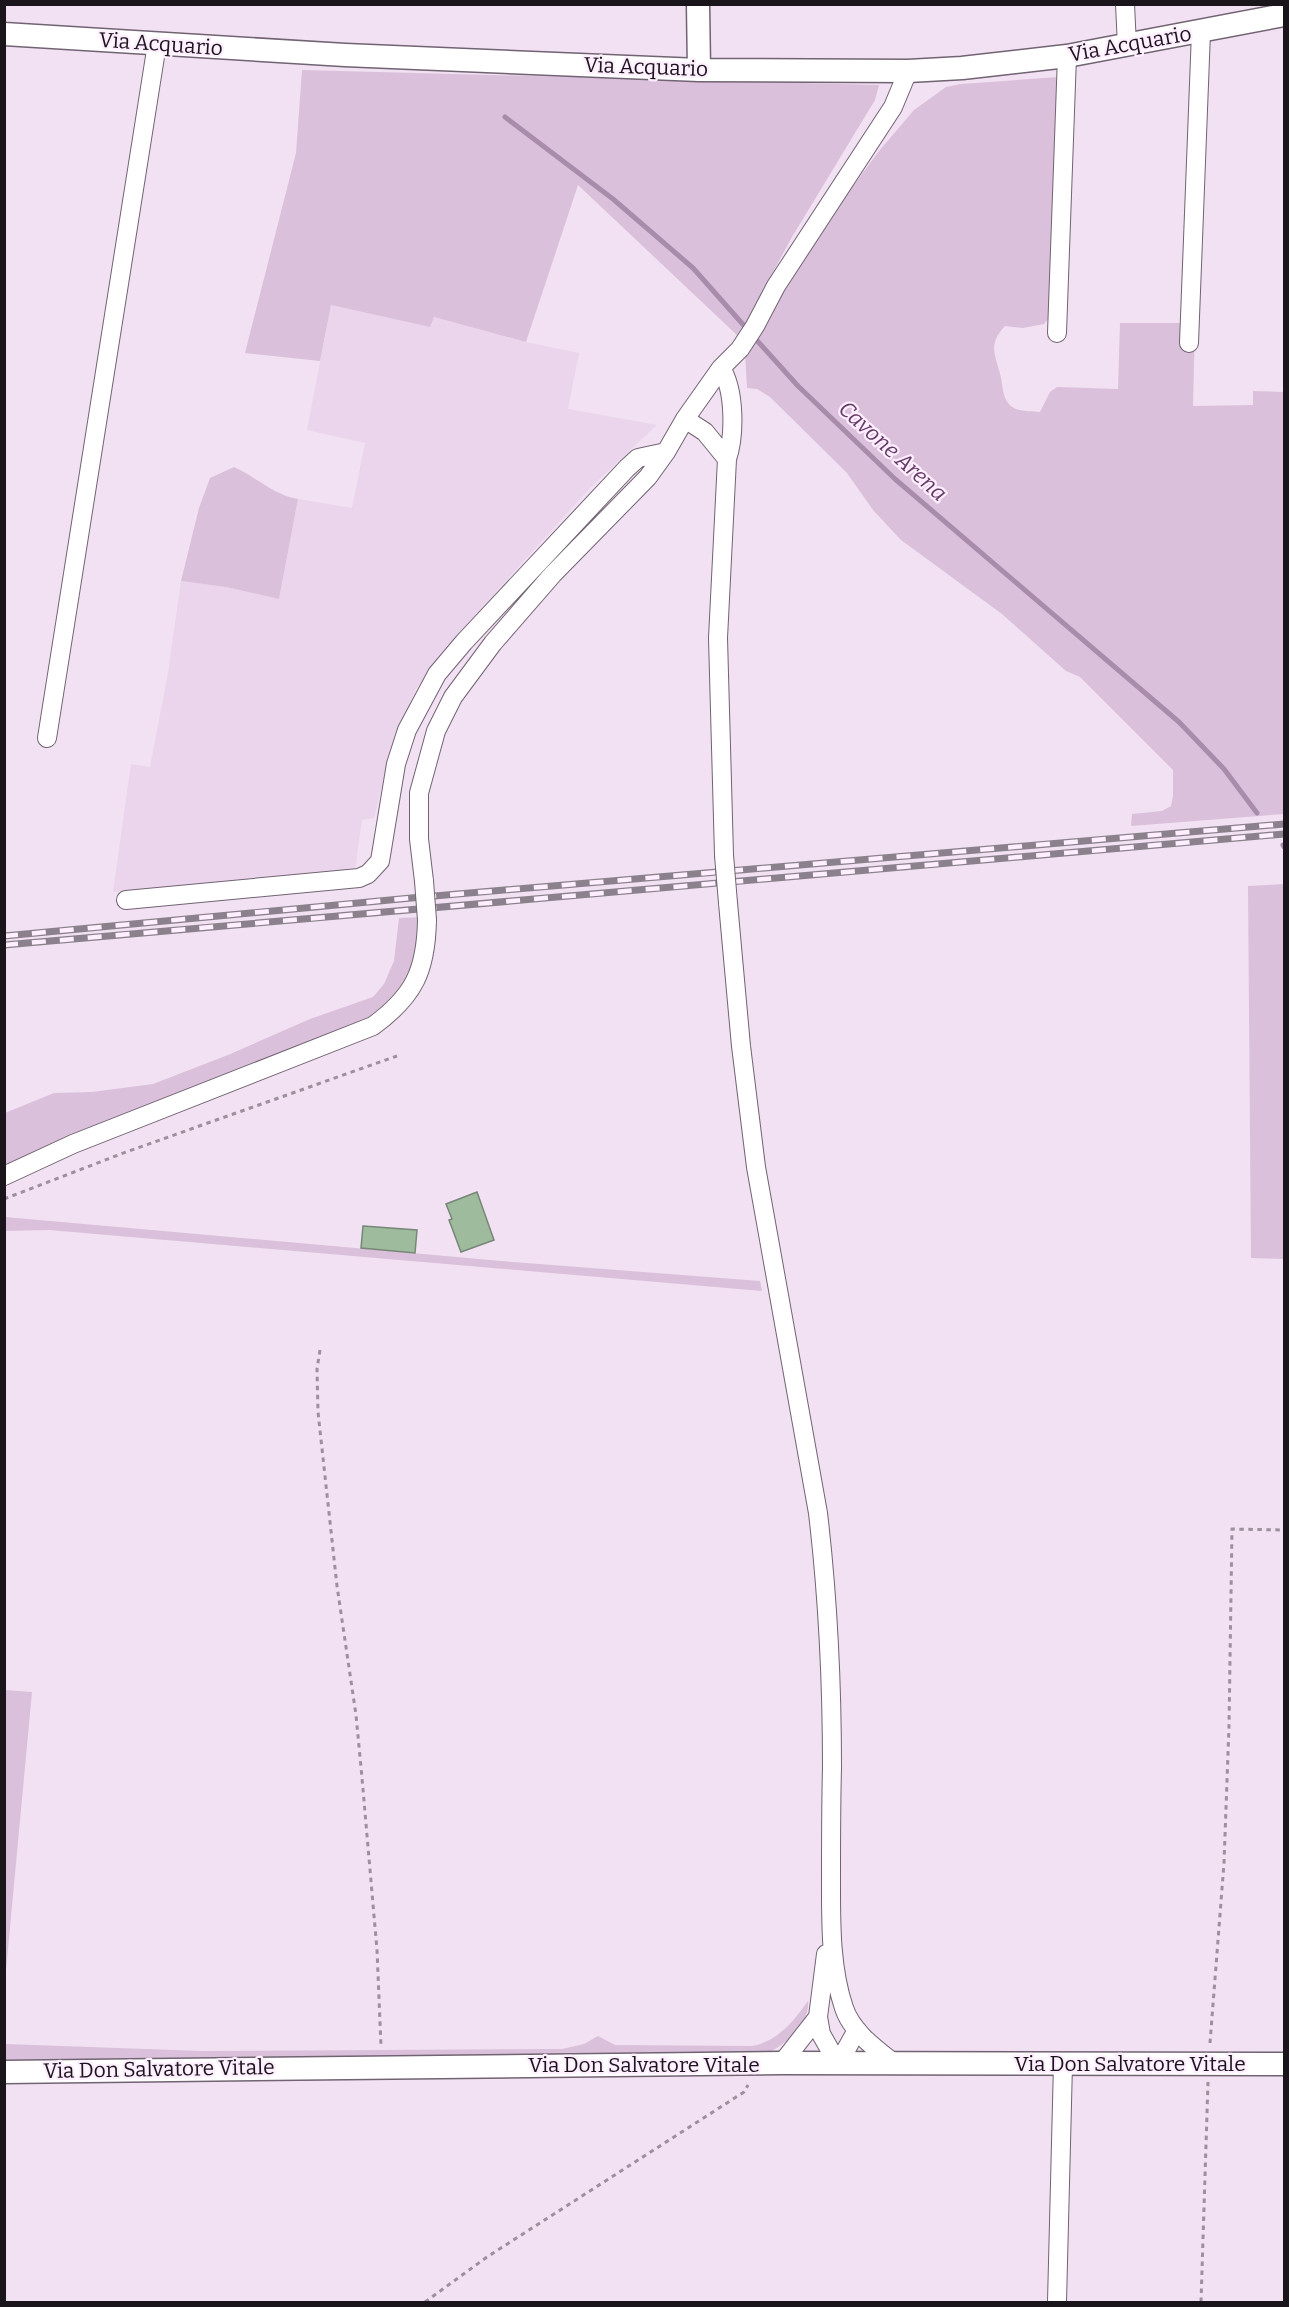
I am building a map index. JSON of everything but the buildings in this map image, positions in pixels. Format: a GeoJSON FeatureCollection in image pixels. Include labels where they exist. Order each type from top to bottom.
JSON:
{"type":"FeatureCollection","features":[{"type":"Feature","properties":{"kind":"street"},"geometry":{"type":"LineString","coordinates":[[699,4],[699,70]]}},
{"type":"Feature","properties":{"kind":"street"},"geometry":{"type":"LineString","coordinates":[[1125,4],[1127,46]]}},
{"type":"Feature","properties":{"kind":"street","name":"Via Acquario"},"geometry":{"type":"LineString","coordinates":[[4,34],[345,55],[699,70],[908,71],[962,68],[1066,56],[1284,15]]}},
{"type":"Feature","properties":{"kind":"street"},"geometry":{"type":"LineString","coordinates":[[1190,343],[1201,32]]}},
{"type":"Feature","properties":{"kind":"street"},"geometry":{"type":"LineString","coordinates":[[47,738],[157,44]]}},
{"type":"Feature","properties":{"kind":"street"},"geometry":{"type":"LineString","coordinates":[[1057,333],[1066,56]]}},
{"type":"Feature","properties":{"kind":"street"},"geometry":{"type":"LineString","coordinates":[[4,1176],[73,1144],[373,1026],[395,1010],[416,980],[423,960],[427,920],[419,839],[419,794],[436,731],[453,697],[492,643],[554,574],[648,477],[721,368],[740,349],[755,326],[776,286],[893,107],[908,71]]}},
{"type":"Feature","properties":{"kind":"street"},"geometry":{"type":"LineString","coordinates":[[721,368],[727,377],[730,394],[731,436],[727,459],[718,638],[724,855],[741,1046],[756,1167],[813,1481],[823,1558],[832,1709],[831,1923],[837,1981],[844,2009],[850,2022],[873,2047],[896,2064]]}},
{"type":"Feature","properties":{"kind":"street"},"geometry":{"type":"LineString","coordinates":[[685,419],[705,432],[727,459]]}},
{"type":"Feature","properties":{"kind":"street"},"geometry":{"type":"LineString","coordinates":[[126,900],[358,878],[368,874],[380,861],[396,764],[407,730],[437,674],[464,642],[627,468],[638,458],[666,452]]}},
{"type":"Feature","properties":{"kind":"street"},"geometry":{"type":"LineString","coordinates":[[831,1923],[818,2017],[820,2034],[838,2064],[857,2030]]}},
{"type":"Feature","properties":{"kind":"street"},"geometry":{"type":"LineString","coordinates":[[782,2063],[818,2017]]}},
{"type":"Feature","properties":{"kind":"street","name":"Via Don Salvatore Vitale"},"geometry":{"type":"LineString","coordinates":[[4,2072],[782,2063],[1284,2064]]}},
{"type":"Feature","properties":{"kind":"street"},"geometry":{"type":"LineString","coordinates":[[1057,2302],[1063,2064]]}},
{"type":"Feature","properties":{"kind":"path"},"geometry":{"type":"LineString","coordinates":[[4,1199],[126,1152],[397,1056]]}},
{"type":"Feature","properties":{"kind":"path"},"geometry":{"type":"LineString","coordinates":[[320,1350],[317,1369],[318,1412],[337,1586],[356,1716],[377,1950],[383,2066]]}},
{"type":"Feature","properties":{"kind":"path"},"geometry":{"type":"LineString","coordinates":[[1201,2302],[1208,2064],[1224,1863],[1232,1529],[1284,1530]]}},
{"type":"Feature","properties":{"kind":"path"},"geometry":{"type":"LineString","coordinates":[[424,2302],[487,2257],[744,2092],[758,2064]]}},
{"type":"Feature","properties":{"kind":"shaded area"},"geometry":{"type":"Polygon","coordinates":[[[302,70],[879,85],[875,100],[792,237],[748,318],[752,323],[739,337],[578,185],[526,342],[434,317],[430,327],[331,305],[320,361],[245,353],[296,153],[302,70]]]}},
{"type":"Feature","properties":{"kind":"shaded area"},"geometry":{"type":"Polygon","coordinates":[[[1058,77],[1049,318],[1044,324],[1023,328],[1005,326],[999,333],[994,352],[1004,394],[1009,404],[1015,409],[1040,412],[1050,392],[1057,387],[1118,389],[1120,323],[1195,323],[1193,406],[1253,405],[1253,391],[1284,392],[1284,814],[1131,826],[1132,814],[1162,811],[1171,806],[1173,770],[1080,677],[1066,671],[1002,614],[901,540],[873,510],[847,473],[770,397],[757,389],[747,388],[745,352],[839,205],[879,151],[914,110],[946,87],[1058,77]]]}},
{"type":"Feature","properties":{"kind":"shaded area"},"geometry":{"type":"Polygon","coordinates":[[[331,305],[430,327],[433,317],[526,342],[579,353],[568,409],[657,425],[590,488],[447,646],[416,689],[393,743],[374,818],[362,820],[355,870],[113,892],[131,764],[150,767],[168,673],[181,581],[226,587],[279,599],[298,499],[352,508],[365,443],[307,430],[331,305]]]}},
{"type":"Feature","properties":{"kind":"shaded area"},"geometry":{"type":"Polygon","coordinates":[[[234,467],[273,490],[298,499],[279,599],[226,587],[181,581],[199,508],[210,478],[234,467]]]}},
{"type":"Feature","properties":{"kind":"shaded area"},"geometry":{"type":"Polygon","coordinates":[[[1284,884],[1284,1259],[1251,1258],[1248,886],[1284,884]]]}},
{"type":"Feature","properties":{"kind":"shaded area"},"geometry":{"type":"Polygon","coordinates":[[[424,917],[424,927],[404,989],[367,1021],[5,1165],[5,1113],[54,1093],[92,1092],[153,1084],[228,1055],[310,1019],[373,997],[384,984],[394,961],[399,918],[424,917]]]}},
{"type":"Feature","properties":{"kind":"shaded area"},"geometry":{"type":"Polygon","coordinates":[[[5,1217],[513,1262],[760,1281],[762,1291],[49,1230],[5,1231],[5,1217]]]}},
{"type":"Feature","properties":{"kind":"shaded area"},"geometry":{"type":"Polygon","coordinates":[[[4,1690],[32,1692],[5,1981],[4,1690]]]}},
{"type":"Feature","properties":{"kind":"shaded area"},"geometry":{"type":"Polygon","coordinates":[[[808,2001],[808,2009],[802,2024],[784,2043],[770,2052],[5,2061],[5,2044],[202,2051],[562,2049],[584,2044],[598,2036],[615,2045],[751,2046],[777,2036],[808,2001]]]}},
{"type":"Feature","properties":{"kind":"waterway","name":"Cavone Arena"},"geometry":{"type":"LineString","coordinates":[[505,117],[613,199],[693,268],[747,329]]}},
{"type":"Feature","properties":{"kind":"waterway","name":"Cavone Arena"},"geometry":{"type":"LineString","coordinates":[[753,336],[798,386],[895,479],[1179,722],[1224,769],[1257,813]]}},
{"type":"Feature","properties":{"kind":"railway"},"geometry":{"type":"LineString","coordinates":[[4,936],[411,898],[1284,824]]}},
{"type":"Feature","properties":{"kind":"railway"},"geometry":{"type":"LineString","coordinates":[[4,945],[1284,834]]}}]}
